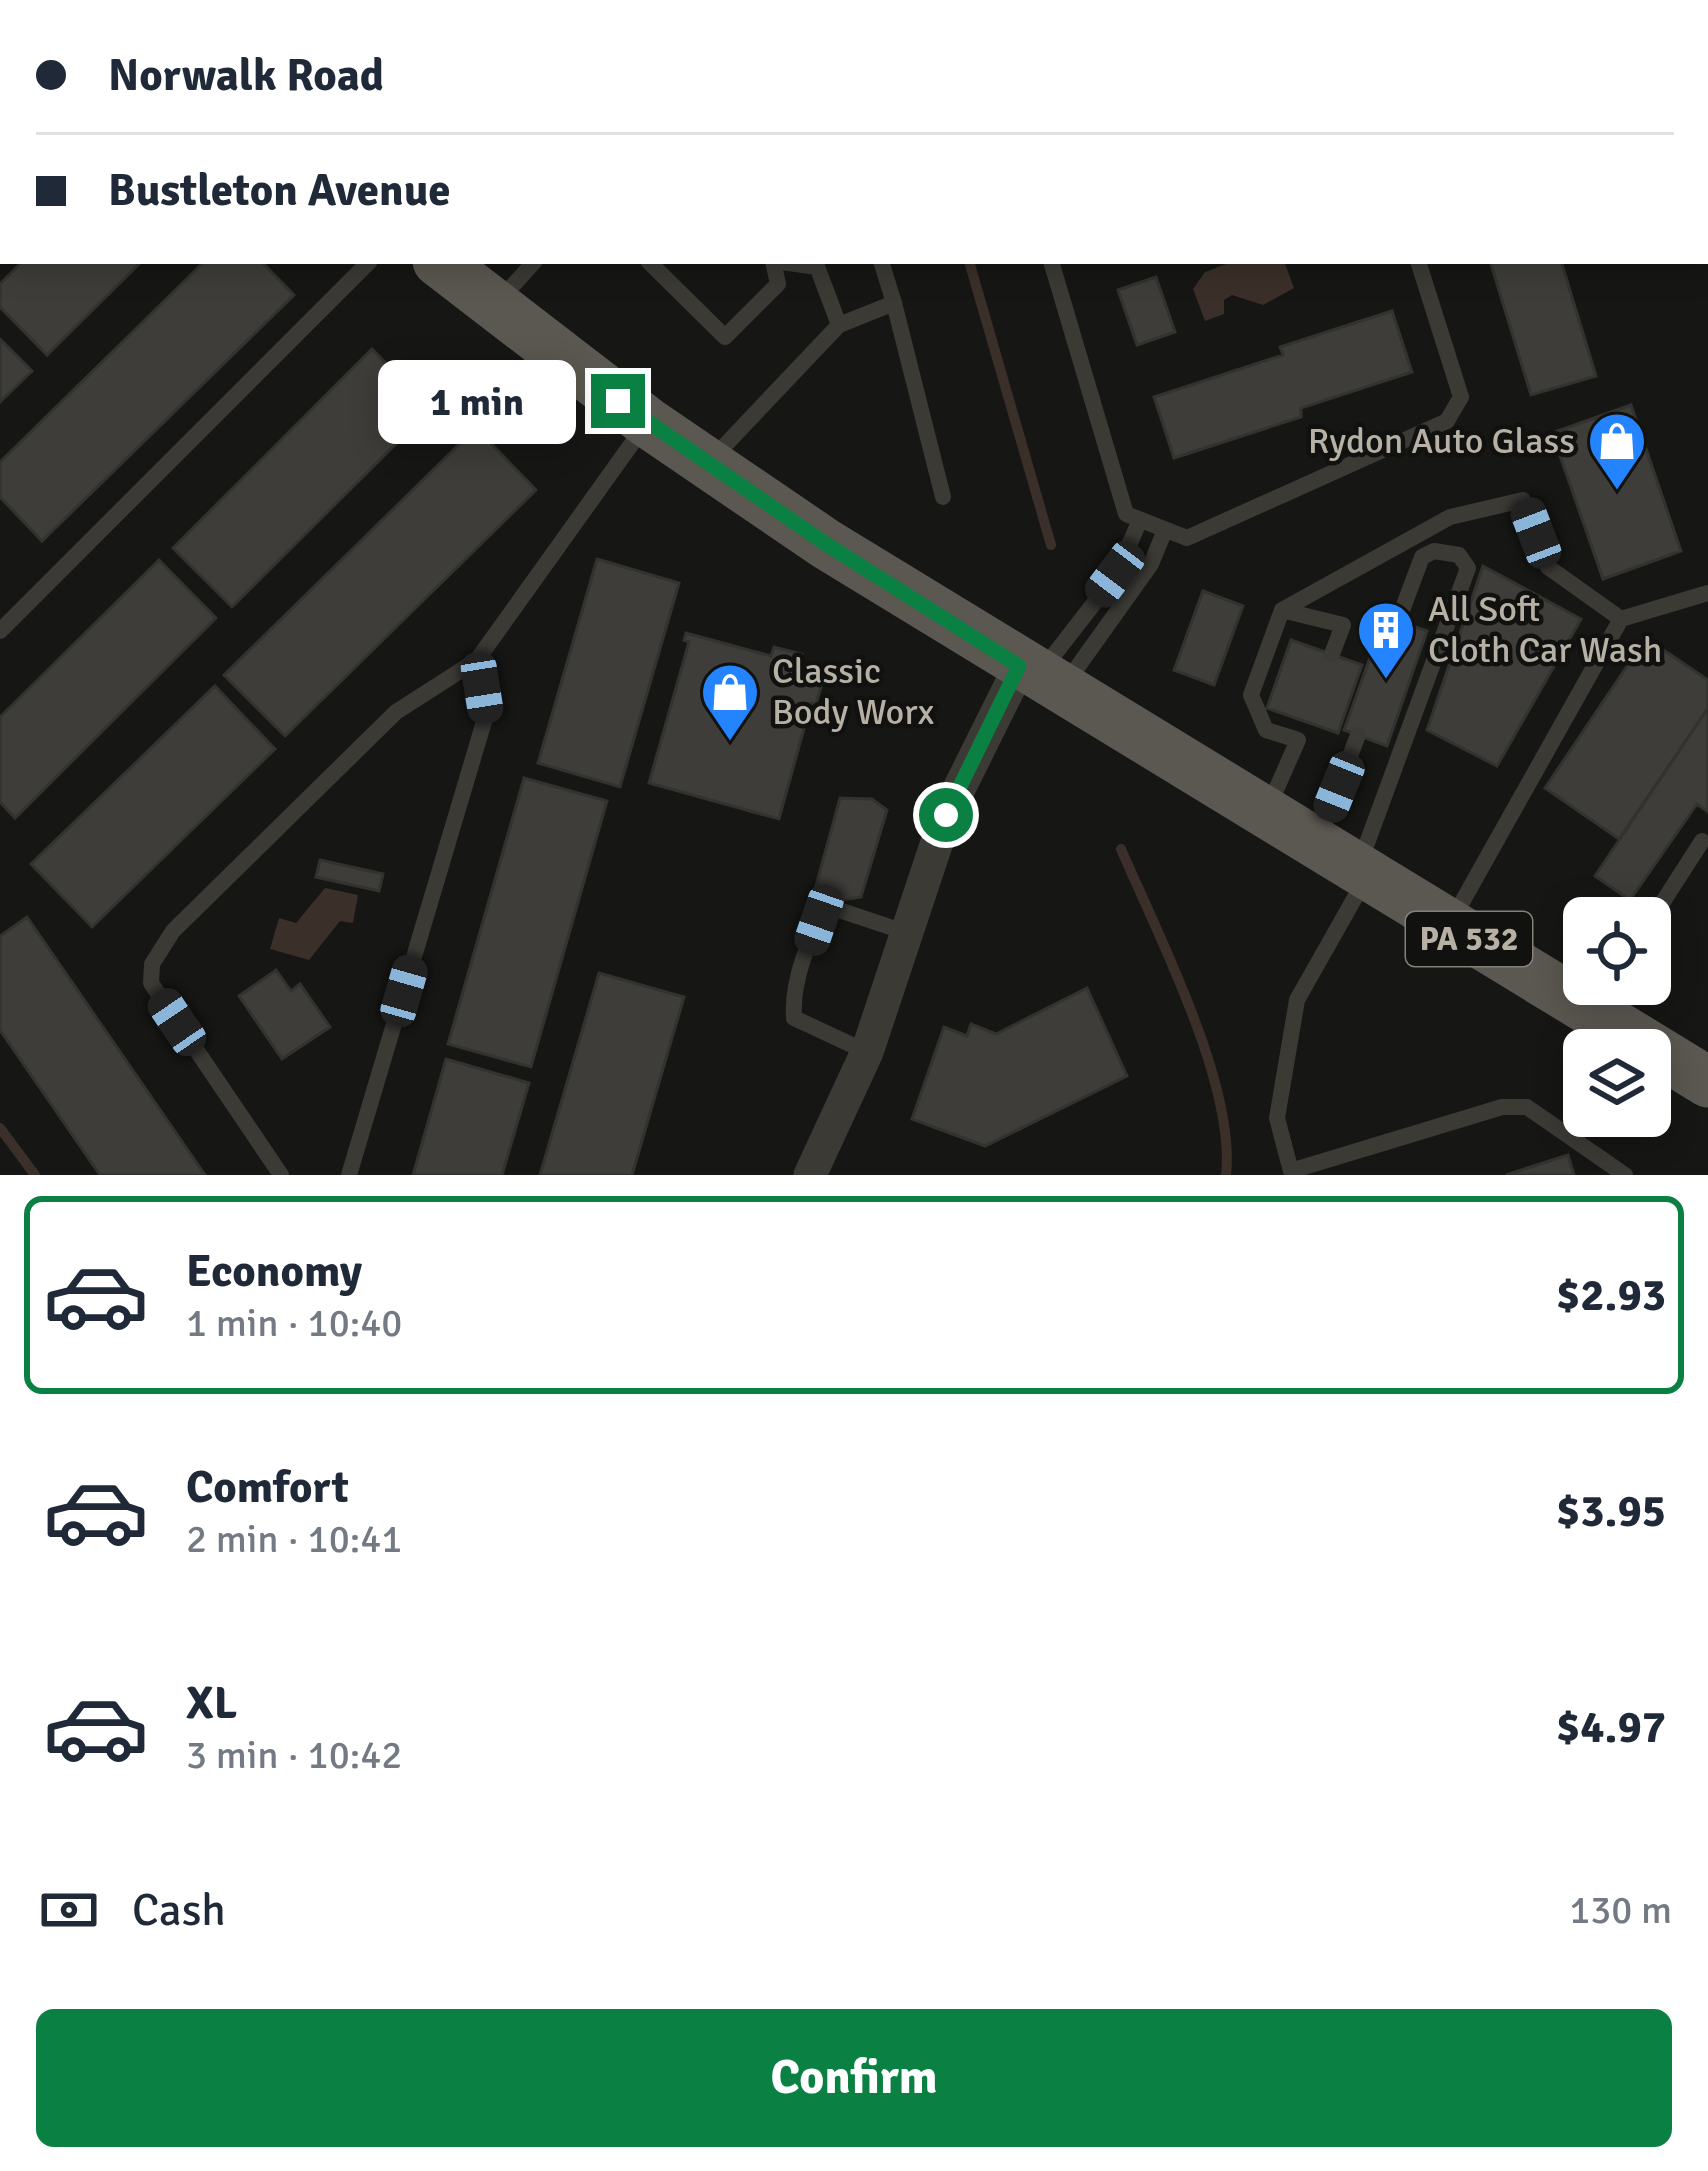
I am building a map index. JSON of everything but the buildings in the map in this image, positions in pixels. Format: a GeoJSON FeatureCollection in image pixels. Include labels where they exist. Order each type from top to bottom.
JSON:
{"type":"FeatureCollection","features":[{"type":"Feature","properties":{"kind":"main road","name":"PA 532"},"geometry":{"type":"LineString","coordinates":[[442,264],[706,465],[1039,678],[1448,926],[1596,1006],[1708,1082]]}},
{"type":"Feature","properties":{"kind":"street"},"geometry":{"type":"LineString","coordinates":[[810,1175],[867,1052],[946,815],[1039,678]]}},
{"type":"Feature","properties":{"kind":"lane"},"geometry":{"type":"LineString","coordinates":[[0,631],[367,264]]}},
{"type":"Feature","properties":{"kind":"lane"},"geometry":{"type":"LineString","coordinates":[[493,307],[532,264]]}},
{"type":"Feature","properties":{"kind":"lane"},"geometry":{"type":"LineString","coordinates":[[652,264],[725,337],[778,284],[775,264]]}},
{"type":"Feature","properties":{"kind":"lane"},"geometry":{"type":"LineString","coordinates":[[816,264],[839,326]]}},
{"type":"Feature","properties":{"kind":"lane"},"geometry":{"type":"LineString","coordinates":[[882,264],[943,497]]}},
{"type":"Feature","properties":{"kind":"lane"},"geometry":{"type":"LineString","coordinates":[[1052,264],[1126,514],[1187,538],[1447,421],[1461,397],[1419,264]]}},
{"type":"Feature","properties":{"kind":"lane"},"geometry":{"type":"LineString","coordinates":[[706,465],[839,326],[894,303]]}},
{"type":"Feature","properties":{"kind":"lane"},"geometry":{"type":"LineString","coordinates":[[281,1175],[151,983],[152,964],[173,931],[396,712],[477,660],[647,422]]}},
{"type":"Feature","properties":{"kind":"lane"},"geometry":{"type":"LineString","coordinates":[[1298,740],[1266,730],[1251,695],[1282,610],[1450,517],[1523,500],[1548,567],[1622,619]]}},
{"type":"Feature","properties":{"kind":"lane"},"geometry":{"type":"LineString","coordinates":[[1434,551],[1450,517]]}},
{"type":"Feature","properties":{"kind":"lane"},"geometry":{"type":"LineString","coordinates":[[1039,678],[1115,574],[1140,520]]}},
{"type":"Feature","properties":{"kind":"lane"},"geometry":{"type":"LineString","coordinates":[[1039,678],[1151,564],[1165,530]]}},
{"type":"Feature","properties":{"kind":"lane"},"geometry":{"type":"LineString","coordinates":[[1399,621],[1422,556],[1434,551],[1459,555],[1468,568],[1346,865],[1297,1000],[1277,1118],[1292,1173],[1502,1107],[1527,1108],[1625,1175]]}},
{"type":"Feature","properties":{"kind":"lane"},"geometry":{"type":"LineString","coordinates":[[1448,926],[1622,619],[1708,592]]}},
{"type":"Feature","properties":{"kind":"lane"},"geometry":{"type":"LineString","coordinates":[[1282,610],[1343,626],[1332,654]]}},
{"type":"Feature","properties":{"kind":"lane"},"geometry":{"type":"LineString","coordinates":[[349,1175],[486,715],[477,660]]}},
{"type":"Feature","properties":{"kind":"lane"},"geometry":{"type":"LineString","coordinates":[[1265,816],[1306,721]]}},
{"type":"Feature","properties":{"kind":"lane"},"geometry":{"type":"LineString","coordinates":[[1346,865],[1358,735]]}},
{"type":"Feature","properties":{"kind":"lane"},"geometry":{"type":"LineString","coordinates":[[1666,897],[1702,841]]}},
{"type":"Feature","properties":{"kind":"lane"},"geometry":{"type":"LineString","coordinates":[[867,1052],[794,1018],[793,998],[819,920],[836,910],[908,934]]}},
{"type":"Feature","properties":{"kind":"shaded area"},"geometry":{"type":"Polygon","coordinates":[[[1226,264],[1285,264],[1294,288],[1263,305],[1232,295],[1224,300],[1224,314],[1205,321],[1193,289],[1205,272],[1226,264]]]}},
{"type":"Feature","properties":{"kind":"shaded area"},"geometry":{"type":"Polygon","coordinates":[[[325,888],[358,895],[353,923],[340,921],[309,960],[270,949],[279,918],[296,923],[325,888]]]}},
{"type":"Feature","properties":{"kind":"waterway"},"geometry":{"type":"LineString","coordinates":[[970,264],[1051,545]]}},
{"type":"Feature","properties":{"kind":"waterway"},"geometry":{"type":"LineString","coordinates":[[1121,849],[1207,1054],[1226,1139],[1226,1175]]}},
{"type":"Feature","properties":{"kind":"waterway"},"geometry":{"type":"LineString","coordinates":[[0,1128],[35,1175]]}},
{"type":"Feature","properties":{"kind":"place","name":"Rydon Auto Glass"},"geometry":{"type":"Point","coordinates":[1617,492]}},
{"type":"Feature","properties":{"kind":"place","name":"All Soft Cloth Car Wash"},"geometry":{"type":"Point","coordinates":[1386,681]}},
{"type":"Feature","properties":{"kind":"place","name":"Classic Body Worx"},"geometry":{"type":"Point","coordinates":[730,743]}},
{"type":"Feature","properties":{"kind":"route"},"geometry":{"type":"LineString","coordinates":[[618,401],[706,465],[1019,666],[946,815]]}}]}
